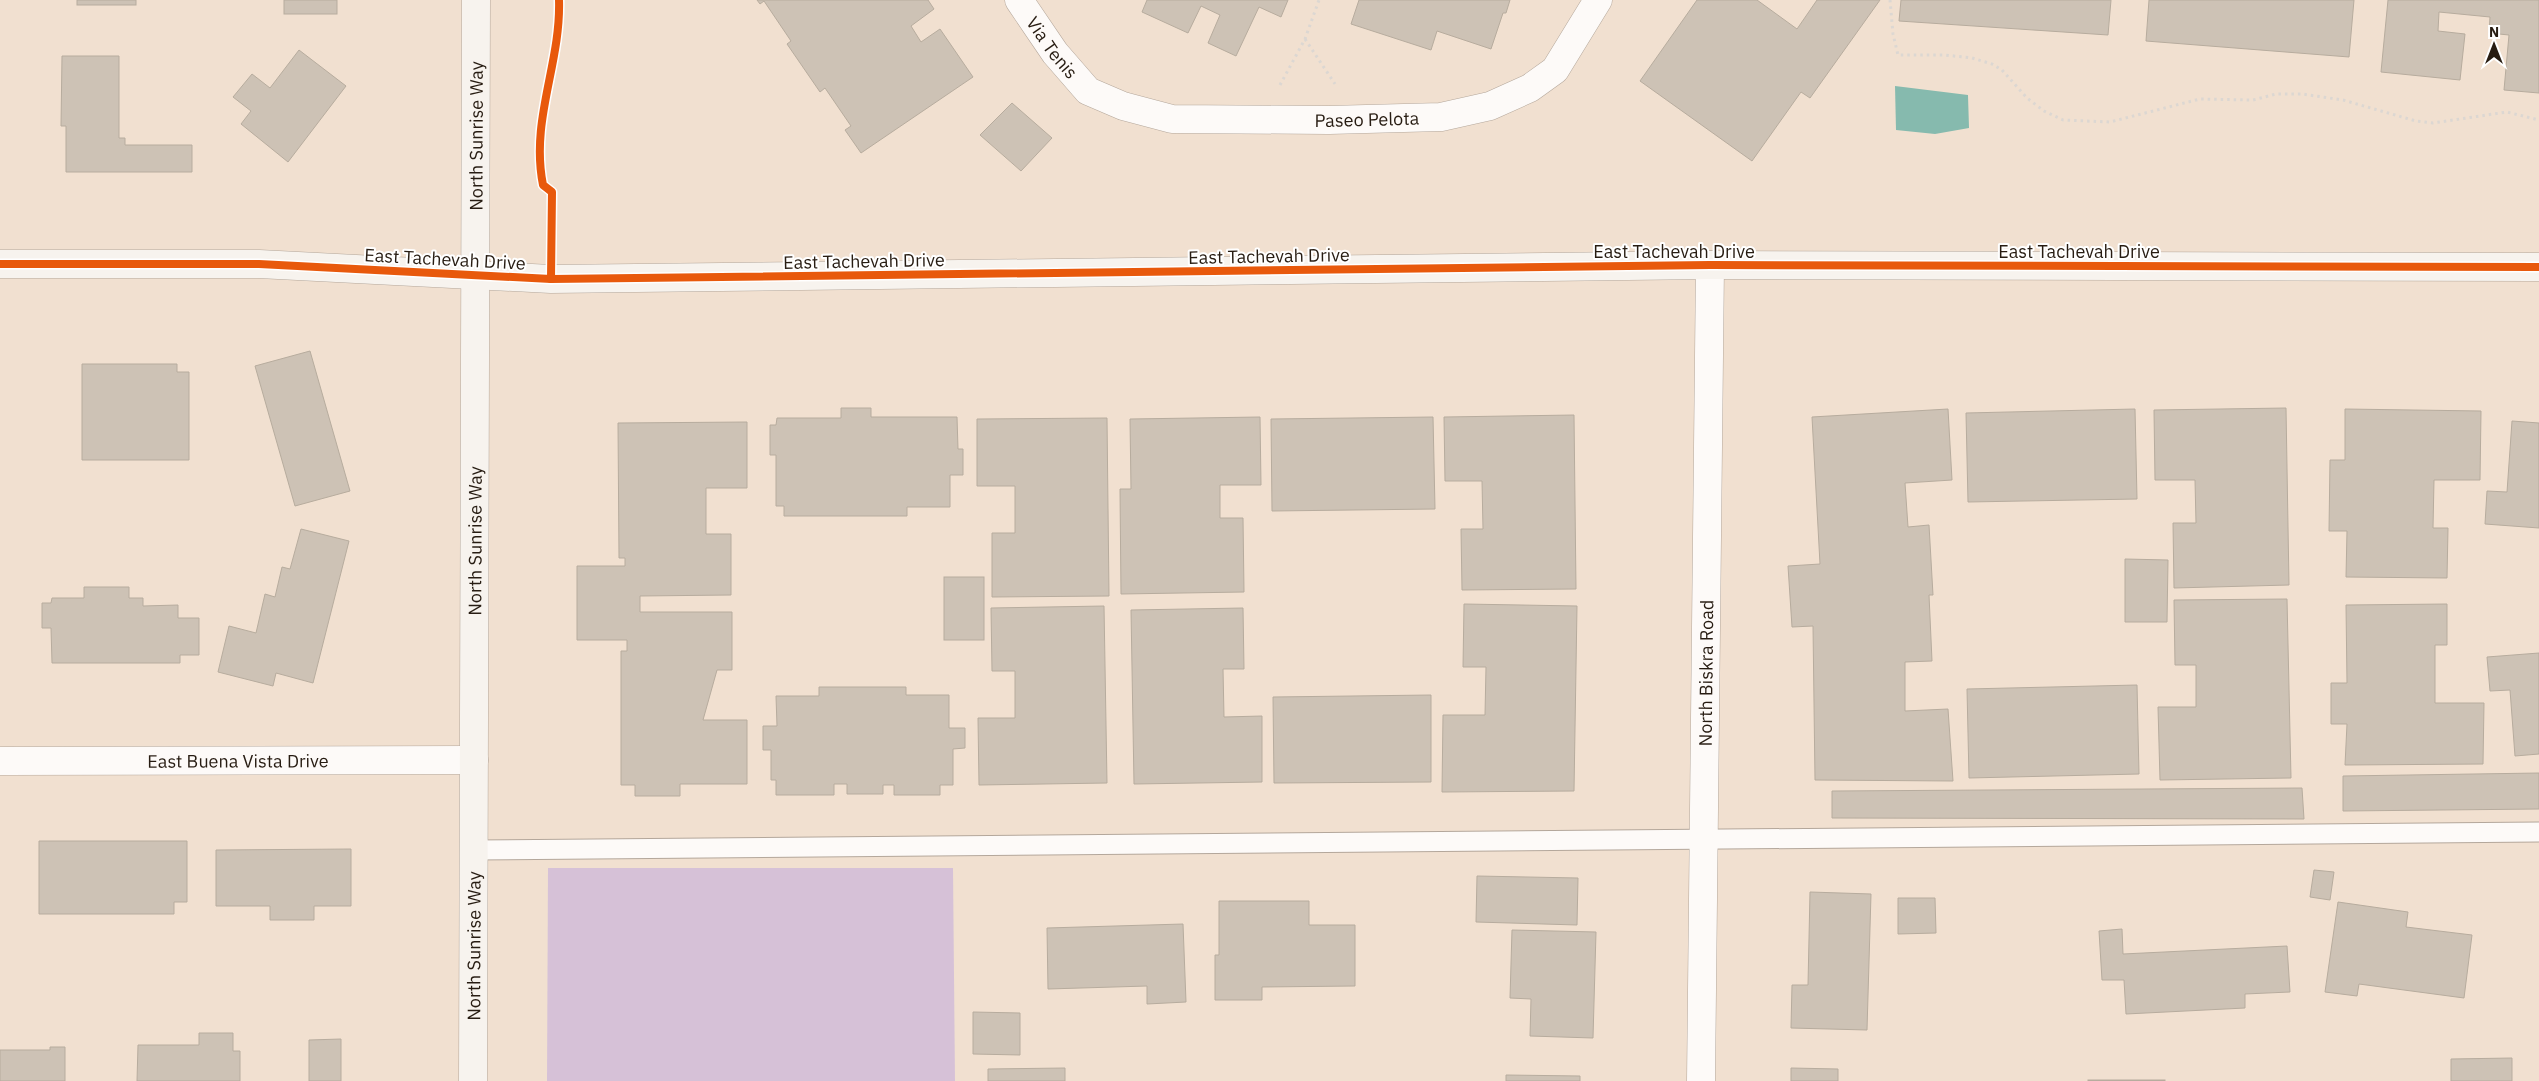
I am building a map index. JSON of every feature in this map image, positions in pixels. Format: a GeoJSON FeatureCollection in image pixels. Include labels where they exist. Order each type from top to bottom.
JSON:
{"type":"FeatureCollection","features":[{"type":"Feature","properties":{"kind":"street","name":"North Sunrise Way"},"geometry":{"type":"LineString","coordinates":[[473,1081],[476,0]]}},
{"type":"Feature","properties":{"kind":"street","name":"Via Tenis"},"geometry":{"type":"LineString","coordinates":[[1019,0],[1055,53],[1088,91]]}},
{"type":"Feature","properties":{"kind":"street","name":"Paseo Pelota"},"geometry":{"type":"LineString","coordinates":[[1088,91],[1122,106],[1172,119],[1329,120],[1441,117],[1490,106],[1530,88],[1555,70],[1598,0]]}},
{"type":"Feature","properties":{"kind":"street","name":"East Tachevah Drive"},"geometry":{"type":"LineString","coordinates":[[0,264],[258,264],[475,277],[551,279],[1710,265],[2539,267]]}},
{"type":"Feature","properties":{"kind":"street","name":"North Biskra Road"},"geometry":{"type":"LineString","coordinates":[[1701,1081],[1710,265]]}},
{"type":"Feature","properties":{"kind":"street","name":"East Buena Vista Drive"},"geometry":{"type":"LineString","coordinates":[[0,761],[474,760]]}},
{"type":"Feature","properties":{"kind":"lane"},"geometry":{"type":"LineString","coordinates":[[473,850],[2539,832]]}},
{"type":"Feature","properties":{"kind":"path"},"geometry":{"type":"LineString","coordinates":[[1280,85],[1305,39],[1319,0]]}},
{"type":"Feature","properties":{"kind":"path"},"geometry":{"type":"LineString","coordinates":[[1890,0],[1892,34],[1898,56],[1972,58],[1992,64],[2002,70],[2027,98],[2044,111],[2063,120],[2110,122],[2200,99],[2253,100],[2276,94],[2302,94],[2343,100],[2416,121],[2433,123],[2507,112],[2539,120]]}},
{"type":"Feature","properties":{"kind":"path"},"geometry":{"type":"LineString","coordinates":[[1305,39],[1336,84]]}},
{"type":"Feature","properties":{"kind":"shaded area"},"geometry":{"type":"Polygon","coordinates":[[[548,868],[953,868],[955,1081],[547,1081],[548,868]]]}},
{"type":"Feature","properties":{"kind":"water"},"geometry":{"type":"Polygon","coordinates":[[[1895,86],[1968,95],[1969,128],[1935,134],[1896,130],[1895,86]]]}},
{"type":"Feature","properties":{"kind":"building"},"geometry":{"type":"Polygon","coordinates":[[[77,0],[136,0],[136,5],[77,5],[77,0]]]}},
{"type":"Feature","properties":{"kind":"building"},"geometry":{"type":"Polygon","coordinates":[[[284,0],[337,0],[337,14],[284,14],[284,0]]]}},
{"type":"Feature","properties":{"kind":"building"},"geometry":{"type":"Polygon","coordinates":[[[757,0],[928,0],[934,9],[911,26],[921,42],[940,29],[973,77],[861,153],[845,130],[851,126],[825,88],[820,92],[787,44],[791,41],[764,1],[760,4],[757,0]]]}},
{"type":"Feature","properties":{"kind":"building"},"geometry":{"type":"Polygon","coordinates":[[[1147,0],[1288,0],[1281,17],[1259,7],[1236,56],[1208,43],[1220,15],[1201,6],[1188,33],[1142,12],[1147,0]]]}},
{"type":"Feature","properties":{"kind":"building"},"geometry":{"type":"Polygon","coordinates":[[[1359,0],[1510,0],[1506,13],[1503,13],[1491,49],[1437,31],[1431,50],[1351,24],[1359,0]]]}},
{"type":"Feature","properties":{"kind":"building"},"geometry":{"type":"Polygon","coordinates":[[[1697,0],[1757,0],[1797,29],[1817,0],[1880,0],[1810,98],[1801,92],[1752,161],[1640,81],[1697,0]]]}},
{"type":"Feature","properties":{"kind":"building"},"geometry":{"type":"Polygon","coordinates":[[[1901,0],[2111,0],[2108,35],[1899,21],[1901,0]]]}},
{"type":"Feature","properties":{"kind":"building"},"geometry":{"type":"Polygon","coordinates":[[[2149,0],[2354,0],[2349,57],[2146,41],[2149,0]]]}},
{"type":"Feature","properties":{"kind":"building"},"geometry":{"type":"Polygon","coordinates":[[[2388,0],[2539,0],[2539,93],[2504,90],[2509,35],[2489,33],[2490,17],[2439,12],[2438,31],[2465,34],[2460,80],[2381,72],[2388,0]]]}},
{"type":"Feature","properties":{"kind":"building"},"geometry":{"type":"Polygon","coordinates":[[[299,50],[346,86],[288,162],[241,124],[251,111],[233,97],[252,74],[270,88],[299,50]]]}},
{"type":"Feature","properties":{"kind":"building"},"geometry":{"type":"Polygon","coordinates":[[[62,56],[119,56],[119,138],[125,138],[125,145],[192,145],[192,172],[66,172],[66,126],[61,126],[62,56]]]}},
{"type":"Feature","properties":{"kind":"building"},"geometry":{"type":"Polygon","coordinates":[[[1012,103],[1052,138],[1021,171],[980,135],[1012,103]]]}},
{"type":"Feature","properties":{"kind":"building"},"geometry":{"type":"Polygon","coordinates":[[[310,351],[350,491],[295,506],[255,366],[310,351]]]}},
{"type":"Feature","properties":{"kind":"building"},"geometry":{"type":"Polygon","coordinates":[[[82,364],[177,364],[177,372],[189,372],[189,460],[82,460],[82,364]]]}},
{"type":"Feature","properties":{"kind":"building"},"geometry":{"type":"Polygon","coordinates":[[[841,408],[871,408],[871,417],[957,417],[958,449],[963,449],[963,475],[950,475],[950,507],[907,507],[907,516],[784,516],[784,506],[776,506],[776,455],[770,455],[770,425],[776,425],[777,418],[841,418],[841,408]]]}},
{"type":"Feature","properties":{"kind":"building"},"geometry":{"type":"Polygon","coordinates":[[[2286,408],[2289,585],[2174,588],[2173,523],[2196,523],[2195,480],[2155,480],[2154,410],[2286,408]]]}},
{"type":"Feature","properties":{"kind":"building"},"geometry":{"type":"Polygon","coordinates":[[[1948,409],[1952,480],[1905,483],[1908,527],[1929,525],[1933,595],[1929,595],[1932,661],[1905,662],[1905,711],[1948,709],[1953,781],[1815,780],[1813,626],[1792,627],[1788,566],[1820,564],[1812,417],[1948,409]]]}},
{"type":"Feature","properties":{"kind":"building"},"geometry":{"type":"Polygon","coordinates":[[[2135,409],[2137,499],[1968,502],[1966,413],[2135,409]]]}},
{"type":"Feature","properties":{"kind":"building"},"geometry":{"type":"Polygon","coordinates":[[[2345,409],[2481,411],[2480,480],[2434,480],[2433,528],[2448,528],[2447,578],[2346,577],[2347,531],[2329,531],[2330,460],[2345,460],[2345,409]]]}},
{"type":"Feature","properties":{"kind":"building"},"geometry":{"type":"Polygon","coordinates":[[[1574,415],[1576,589],[1462,590],[1461,529],[1483,529],[1482,481],[1445,481],[1444,417],[1574,415]]]}},
{"type":"Feature","properties":{"kind":"building"},"geometry":{"type":"Polygon","coordinates":[[[1260,417],[1261,485],[1220,485],[1220,518],[1243,518],[1244,592],[1121,594],[1120,489],[1131,489],[1130,419],[1260,417]]]}},
{"type":"Feature","properties":{"kind":"building"},"geometry":{"type":"Polygon","coordinates":[[[1433,417],[1435,509],[1272,511],[1271,419],[1433,417]]]}},
{"type":"Feature","properties":{"kind":"building"},"geometry":{"type":"Polygon","coordinates":[[[1107,418],[1109,596],[992,597],[992,533],[1015,533],[1015,486],[977,486],[977,419],[1107,418]]]}},
{"type":"Feature","properties":{"kind":"building"},"geometry":{"type":"Polygon","coordinates":[[[2512,421],[2539,423],[2539,528],[2485,524],[2487,491],[2507,492],[2512,421]]]}},
{"type":"Feature","properties":{"kind":"building"},"geometry":{"type":"Polygon","coordinates":[[[747,422],[747,488],[706,488],[706,534],[731,534],[731,595],[640,596],[640,612],[732,612],[732,670],[717,670],[703,720],[747,720],[747,784],[680,784],[680,796],[635,796],[635,785],[621,785],[621,651],[627,651],[627,640],[577,640],[577,566],[625,566],[625,558],[619,558],[618,423],[747,422]]]}},
{"type":"Feature","properties":{"kind":"building"},"geometry":{"type":"Polygon","coordinates":[[[301,529],[349,541],[313,683],[276,673],[273,686],[218,672],[229,626],[256,633],[265,594],[275,597],[282,567],[290,569],[301,529]]]}},
{"type":"Feature","properties":{"kind":"building"},"geometry":{"type":"Polygon","coordinates":[[[2125,559],[2168,560],[2167,622],[2125,622],[2125,559]]]}},
{"type":"Feature","properties":{"kind":"building"},"geometry":{"type":"Polygon","coordinates":[[[944,577],[984,577],[984,640],[944,640],[944,577]]]}},
{"type":"Feature","properties":{"kind":"building"},"geometry":{"type":"Polygon","coordinates":[[[84,587],[129,587],[129,598],[143,598],[143,606],[178,605],[178,618],[199,618],[199,655],[180,655],[180,663],[52,663],[51,628],[42,628],[42,603],[51,603],[52,598],[84,598],[84,587]]]}},
{"type":"Feature","properties":{"kind":"building"},"geometry":{"type":"Polygon","coordinates":[[[2287,599],[2291,778],[2160,780],[2158,707],[2196,707],[2196,665],[2175,665],[2174,600],[2287,599]]]}},
{"type":"Feature","properties":{"kind":"building"},"geometry":{"type":"Polygon","coordinates":[[[1464,604],[1577,606],[1574,791],[1442,792],[1443,715],[1485,715],[1486,667],[1463,667],[1464,604]]]}},
{"type":"Feature","properties":{"kind":"building"},"geometry":{"type":"Polygon","coordinates":[[[2447,604],[2447,645],[2435,645],[2435,703],[2484,703],[2483,764],[2345,765],[2347,724],[2331,724],[2331,683],[2347,683],[2346,605],[2447,604]]]}},
{"type":"Feature","properties":{"kind":"building"},"geometry":{"type":"Polygon","coordinates":[[[1104,606],[1107,783],[979,785],[978,718],[1015,718],[1015,671],[992,671],[991,608],[1104,606]]]}},
{"type":"Feature","properties":{"kind":"building"},"geometry":{"type":"Polygon","coordinates":[[[1243,608],[1244,669],[1223,669],[1224,717],[1262,716],[1262,782],[1134,784],[1131,610],[1243,608]]]}},
{"type":"Feature","properties":{"kind":"building"},"geometry":{"type":"Polygon","coordinates":[[[2539,653],[2539,754],[2515,756],[2510,690],[2490,691],[2487,657],[2539,653]]]}},
{"type":"Feature","properties":{"kind":"building"},"geometry":{"type":"Polygon","coordinates":[[[2137,685],[2139,774],[1969,778],[1967,689],[2137,685]]]}},
{"type":"Feature","properties":{"kind":"building"},"geometry":{"type":"Polygon","coordinates":[[[819,687],[906,687],[906,695],[949,695],[949,728],[965,728],[965,748],[953,749],[953,785],[940,785],[940,795],[894,795],[894,785],[883,785],[883,794],[847,794],[847,784],[834,784],[834,795],[776,795],[776,780],[771,780],[771,750],[763,750],[763,726],[777,726],[776,696],[819,696],[819,687]]]}},
{"type":"Feature","properties":{"kind":"building"},"geometry":{"type":"Polygon","coordinates":[[[1431,695],[1431,782],[1274,783],[1273,697],[1431,695]]]}},
{"type":"Feature","properties":{"kind":"building"},"geometry":{"type":"Polygon","coordinates":[[[2539,773],[2539,809],[2343,811],[2343,776],[2539,773]]]}},
{"type":"Feature","properties":{"kind":"building"},"geometry":{"type":"Polygon","coordinates":[[[2302,788],[2304,819],[1832,818],[1832,791],[2302,788]]]}},
{"type":"Feature","properties":{"kind":"building"},"geometry":{"type":"Polygon","coordinates":[[[39,841],[187,841],[187,902],[174,902],[174,914],[39,914],[39,841]]]}},
{"type":"Feature","properties":{"kind":"building"},"geometry":{"type":"Polygon","coordinates":[[[351,849],[351,906],[314,906],[314,920],[270,920],[270,906],[216,906],[216,850],[351,849]]]}},
{"type":"Feature","properties":{"kind":"building"},"geometry":{"type":"Polygon","coordinates":[[[2314,870],[2334,872],[2330,900],[2310,897],[2314,870]]]}},
{"type":"Feature","properties":{"kind":"building"},"geometry":{"type":"Polygon","coordinates":[[[1477,876],[1578,878],[1577,925],[1476,922],[1477,876]]]}},
{"type":"Feature","properties":{"kind":"building"},"geometry":{"type":"Polygon","coordinates":[[[1810,892],[1871,894],[1867,1030],[1791,1028],[1792,985],[1808,985],[1810,892]]]}},
{"type":"Feature","properties":{"kind":"building"},"geometry":{"type":"Polygon","coordinates":[[[1898,898],[1935,898],[1936,933],[1898,934],[1898,898]]]}},
{"type":"Feature","properties":{"kind":"building"},"geometry":{"type":"Polygon","coordinates":[[[1219,901],[1309,901],[1309,925],[1355,925],[1355,986],[1262,987],[1262,1000],[1215,1000],[1215,955],[1219,955],[1219,901]]]}},
{"type":"Feature","properties":{"kind":"building"},"geometry":{"type":"Polygon","coordinates":[[[2338,902],[2408,912],[2406,927],[2472,935],[2464,998],[2359,984],[2357,996],[2325,992],[2338,902]]]}},
{"type":"Feature","properties":{"kind":"building"},"geometry":{"type":"Polygon","coordinates":[[[1183,924],[1186,1002],[1147,1004],[1147,986],[1048,989],[1047,928],[1183,924]]]}},
{"type":"Feature","properties":{"kind":"building"},"geometry":{"type":"Polygon","coordinates":[[[2122,929],[2123,954],[2287,946],[2290,992],[2245,994],[2245,1008],[2126,1014],[2124,980],[2102,980],[2099,931],[2122,929]]]}},
{"type":"Feature","properties":{"kind":"building"},"geometry":{"type":"Polygon","coordinates":[[[1512,930],[1596,932],[1593,1038],[1530,1036],[1531,999],[1510,998],[1512,930]]]}},
{"type":"Feature","properties":{"kind":"building"},"geometry":{"type":"Polygon","coordinates":[[[973,1012],[1020,1013],[1020,1055],[973,1054],[973,1012]]]}},
{"type":"Feature","properties":{"kind":"building"},"geometry":{"type":"Polygon","coordinates":[[[199,1033],[233,1033],[233,1051],[240,1051],[240,1081],[137,1081],[138,1045],[199,1045],[199,1033]]]}},
{"type":"Feature","properties":{"kind":"building"},"geometry":{"type":"Polygon","coordinates":[[[341,1039],[341,1081],[309,1081],[309,1040],[341,1039]]]}},
{"type":"Feature","properties":{"kind":"building"},"geometry":{"type":"Polygon","coordinates":[[[50,1047],[65,1047],[65,1081],[0,1081],[0,1050],[50,1050],[50,1047]]]}},
{"type":"Feature","properties":{"kind":"building"},"geometry":{"type":"Polygon","coordinates":[[[2512,1058],[2512,1081],[2451,1081],[2451,1059],[2512,1058]]]}},
{"type":"Feature","properties":{"kind":"building"},"geometry":{"type":"Polygon","coordinates":[[[1065,1068],[1065,1081],[988,1081],[988,1069],[1065,1068]]]}},
{"type":"Feature","properties":{"kind":"building"},"geometry":{"type":"Polygon","coordinates":[[[1791,1068],[1838,1069],[1838,1081],[1791,1081],[1791,1068]]]}},
{"type":"Feature","properties":{"kind":"building"},"geometry":{"type":"Polygon","coordinates":[[[1506,1075],[1580,1076],[1580,1081],[1506,1081],[1506,1075]]]}},
{"type":"Feature","properties":{"kind":"building"},"geometry":{"type":"Polygon","coordinates":[[[2165,1080],[2165,1081],[2088,1081],[2165,1080]]]}},
{"type":"Feature","properties":{"kind":"cycle path"},"geometry":{"type":"LineString","coordinates":[[551,279],[552,192],[543,185],[540,138],[556,47],[559,0]]}},
{"type":"Feature","properties":{"kind":"cycle path"},"geometry":{"type":"LineString","coordinates":[[0,264],[259,264],[551,279],[1710,265],[2539,267]]}}]}
